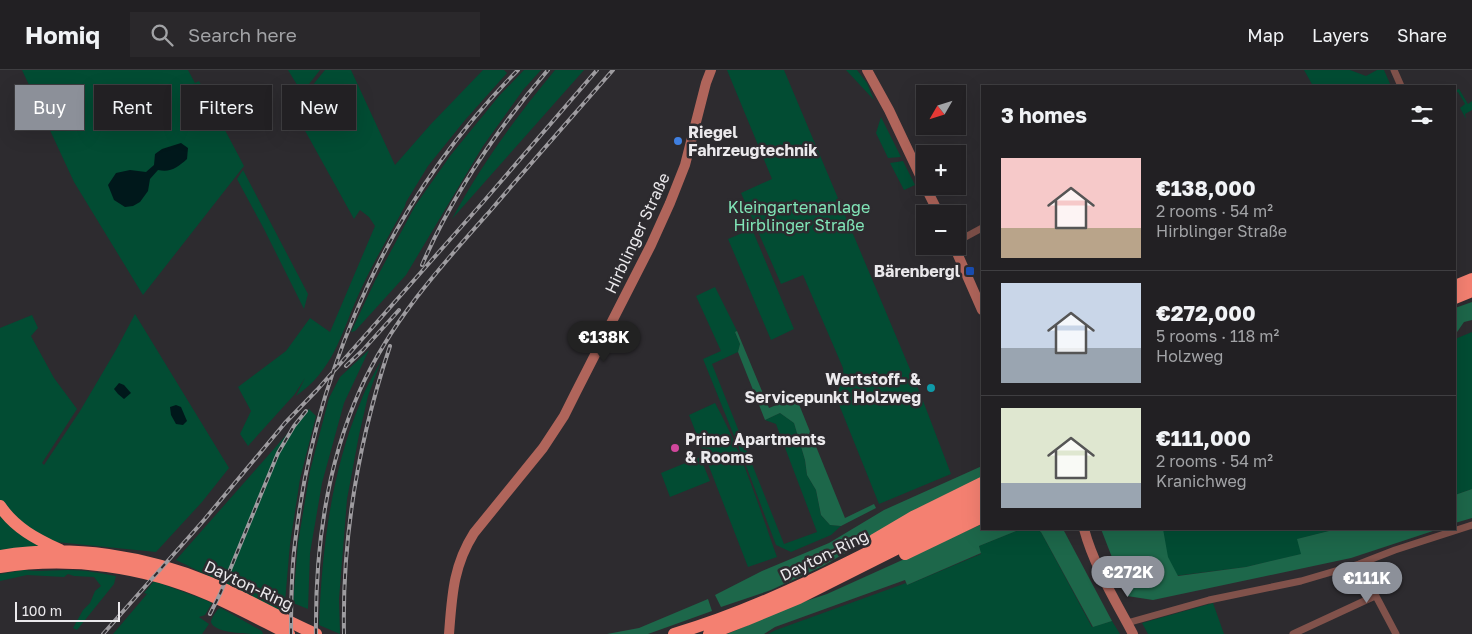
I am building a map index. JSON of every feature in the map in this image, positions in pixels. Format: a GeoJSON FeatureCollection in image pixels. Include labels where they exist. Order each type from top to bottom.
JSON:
{"type":"FeatureCollection","features":[{"type":"Feature","properties":{"kind":"highway"},"geometry":{"type":"LineString","coordinates":[[1456,286],[1472,279]]}},
{"type":"Feature","properties":{"kind":"highway"},"geometry":{"type":"LineString","coordinates":[[1456,298],[1472,291]]}},
{"type":"Feature","properties":{"kind":"highway"},"geometry":{"type":"LineString","coordinates":[[829,577],[863,547],[914,516],[981,483]]}},
{"type":"Feature","properties":{"kind":"highway","name":"Dayton-Ring"},"geometry":{"type":"LineString","coordinates":[[710,634],[776,608],[981,495]]}},
{"type":"Feature","properties":{"kind":"highway"},"geometry":{"type":"LineString","coordinates":[[0,506],[17,526],[32,537],[64,552]]}},
{"type":"Feature","properties":{"kind":"highway","name":"Dayton-Ring"},"geometry":{"type":"LineString","coordinates":[[674,634],[743,611],[829,577],[981,506]]}},
{"type":"Feature","properties":{"kind":"highway"},"geometry":{"type":"LineString","coordinates":[[829,577],[889,562],[981,517]]}},
{"type":"Feature","properties":{"kind":"highway"},"geometry":{"type":"LineString","coordinates":[[0,556],[64,552],[104,554],[136,559],[163,572]]}},
{"type":"Feature","properties":{"kind":"highway"},"geometry":{"type":"LineString","coordinates":[[0,567],[35,563],[77,563],[163,572]]}},
{"type":"Feature","properties":{"kind":"highway","name":"Dayton-Ring"},"geometry":{"type":"LineString","coordinates":[[163,572],[289,634]]}},
{"type":"Feature","properties":{"kind":"highway","name":"Dayton-Ring"},"geometry":{"type":"LineString","coordinates":[[163,572],[215,585],[316,634]]}},
{"type":"Feature","properties":{"kind":"street","name":"Hirblinger Straße"},"geometry":{"type":"LineString","coordinates":[[449,634],[453,589],[460,560],[467,544],[484,520],[543,448],[564,416],[651,245],[670,203],[685,165],[711,70]]}},
{"type":"Feature","properties":{"kind":"street"},"geometry":{"type":"LineString","coordinates":[[867,70],[916,167]]}},
{"type":"Feature","properties":{"kind":"street"},"geometry":{"type":"LineString","coordinates":[[1394,70],[1401,85]]}},
{"type":"Feature","properties":{"kind":"street"},"geometry":{"type":"LineString","coordinates":[[966,236],[981,228]]}},
{"type":"Feature","properties":{"kind":"street"},"geometry":{"type":"LineString","coordinates":[[958,255],[981,308]]}},
{"type":"Feature","properties":{"kind":"street"},"geometry":{"type":"LineString","coordinates":[[1127,623],[1209,600],[1301,581],[1359,564],[1472,525]]}},
{"type":"Feature","properties":{"kind":"street"},"geometry":{"type":"LineString","coordinates":[[1078,530],[1088,545]]}},
{"type":"Feature","properties":{"kind":"street"},"geometry":{"type":"LineString","coordinates":[[1084,530],[1096,563],[1133,634]]}},
{"type":"Feature","properties":{"kind":"street"},"geometry":{"type":"LineString","coordinates":[[1359,564],[1396,634]]}},
{"type":"Feature","properties":{"kind":"street"},"geometry":{"type":"LineString","coordinates":[[1293,634],[1375,596]]}},
{"type":"Feature","properties":{"kind":"green space"},"geometry":{"type":"Polygon","coordinates":[[[22,70],[188,70],[195,83],[199,81],[201,85],[181,85],[181,130],[225,130],[244,166],[143,295],[74,182],[50,130],[84,130],[84,85],[29,85],[22,70]]]}},
{"type":"Feature","properties":{"kind":"green space"},"geometry":{"type":"Polygon","coordinates":[[[288,70],[320,70],[308,85],[297,85],[288,70]]]}},
{"type":"Feature","properties":{"kind":"green space"},"geometry":{"type":"Polygon","coordinates":[[[325,70],[351,70],[395,165],[483,70],[504,70],[507,73],[465,120],[428,166],[406,202],[368,274],[327,364],[309,386],[296,396],[305,378],[294,395],[248,446],[240,434],[251,411],[238,387],[286,351],[310,318],[330,332],[375,226],[369,217],[360,210],[354,219],[305,130],[356,130],[356,85],[313,85],[325,70]]]}},
{"type":"Feature","properties":{"kind":"green space"},"geometry":{"type":"Polygon","coordinates":[[[524,70],[541,70],[523,90],[483,146],[406,275],[355,331],[351,332],[375,281],[415,206],[450,156],[499,96],[524,70]]]}},
{"type":"Feature","properties":{"kind":"green space"},"geometry":{"type":"Polygon","coordinates":[[[555,70],[584,70],[452,219],[500,142],[555,70]]]}},
{"type":"Feature","properties":{"kind":"green space","name":"Kleingartenanlage Hirblinger Straße"},"geometry":{"type":"Polygon","coordinates":[[[727,70],[784,70],[920,393],[951,474],[879,504],[838,402],[837,398],[843,377],[843,368],[803,275],[781,284],[741,193],[772,179],[727,70]]]}},
{"type":"Feature","properties":{"kind":"green space"},"geometry":{"type":"Polygon","coordinates":[[[846,70],[857,70],[867,83],[874,100],[846,70]]]}},
{"type":"Feature","properties":{"kind":"green space"},"geometry":{"type":"Polygon","coordinates":[[[1304,70],[1350,70],[1366,76],[1377,70],[1384,70],[1391,85],[1312,85],[1304,70]]]}},
{"type":"Feature","properties":{"kind":"green space"},"geometry":{"type":"Polygon","coordinates":[[[1459,89],[1468,104],[1472,101],[1472,110],[1465,114],[1466,119],[1460,108],[1465,104],[1456,90],[1459,89]]]}},
{"type":"Feature","properties":{"kind":"green space"},"geometry":{"type":"Polygon","coordinates":[[[881,117],[901,157],[888,158],[876,133],[881,117]]]}},
{"type":"Feature","properties":{"kind":"green space"},"geometry":{"type":"Polygon","coordinates":[[[903,161],[915,185],[904,190],[890,163],[903,161]]]}},
{"type":"Feature","properties":{"kind":"green space"},"geometry":{"type":"Polygon","coordinates":[[[243,170],[308,294],[304,309],[237,179],[243,170]]]}},
{"type":"Feature","properties":{"kind":"green space"},"geometry":{"type":"Polygon","coordinates":[[[752,229],[794,329],[771,340],[728,239],[752,229]]]}},
{"type":"Feature","properties":{"kind":"green space"},"geometry":{"type":"Polygon","coordinates":[[[715,287],[737,331],[735,332],[740,344],[738,352],[712,364],[784,544],[817,532],[776,424],[765,420],[780,413],[794,423],[805,460],[807,475],[816,490],[821,515],[830,525],[841,526],[831,535],[791,552],[776,545],[703,359],[721,351],[696,296],[715,287]]]}},
{"type":"Feature","properties":{"kind":"green space"},"geometry":{"type":"Polygon","coordinates":[[[1472,302],[1472,320],[1464,322],[1456,334],[1456,308],[1472,302]]]}},
{"type":"Feature","properties":{"kind":"green space"},"geometry":{"type":"Polygon","coordinates":[[[135,314],[229,468],[202,502],[156,552],[56,542],[25,528],[0,501],[0,328],[32,315],[38,328],[31,336],[54,378],[77,409],[42,463],[44,465],[80,411],[135,314]]]}},
{"type":"Feature","properties":{"kind":"green space"},"geometry":{"type":"Polygon","coordinates":[[[737,331],[769,408],[796,397],[845,518],[874,504],[876,508],[841,526],[830,525],[821,515],[816,490],[807,475],[805,460],[794,423],[780,413],[765,420],[738,352],[740,344],[735,332],[737,331]]]}},
{"type":"Feature","properties":{"kind":"green space"},"geometry":{"type":"Polygon","coordinates":[[[1472,332],[1472,489],[1456,495],[1456,339],[1472,332]]]}},
{"type":"Feature","properties":{"kind":"green space"},"geometry":{"type":"Polygon","coordinates":[[[369,350],[344,403],[322,483],[310,553],[308,609],[293,603],[298,543],[310,471],[329,398],[340,377],[369,350]]]}},
{"type":"Feature","properties":{"kind":"green space"},"geometry":{"type":"Polygon","coordinates":[[[381,361],[368,396],[347,499],[339,599],[340,634],[319,625],[330,511],[342,455],[351,428],[365,391],[381,361]]]}},
{"type":"Feature","properties":{"kind":"green space"},"geometry":{"type":"Polygon","coordinates":[[[715,403],[733,439],[777,557],[748,567],[689,415],[715,403]]]}},
{"type":"Feature","properties":{"kind":"green space"},"geometry":{"type":"Polygon","coordinates":[[[309,409],[316,416],[300,479],[290,544],[284,613],[176,560],[309,409]]]}},
{"type":"Feature","properties":{"kind":"green space"},"geometry":{"type":"Polygon","coordinates":[[[700,457],[710,481],[670,497],[661,473],[700,457]]]}},
{"type":"Feature","properties":{"kind":"green space"},"geometry":{"type":"Polygon","coordinates":[[[981,466],[981,478],[927,505],[823,566],[771,590],[721,607],[715,595],[762,571],[829,543],[884,510],[981,466]]]}},
{"type":"Feature","properties":{"kind":"green space"},"geometry":{"type":"Polygon","coordinates":[[[1472,489],[1472,518],[1456,523],[1456,495],[1472,489]]]}},
{"type":"Feature","properties":{"kind":"green space"},"geometry":{"type":"Polygon","coordinates":[[[0,514],[46,547],[0,550],[0,514]]]}},
{"type":"Feature","properties":{"kind":"green space"},"geometry":{"type":"Polygon","coordinates":[[[981,524],[981,530],[1019,530],[979,546],[981,553],[907,585],[905,580],[775,627],[764,634],[727,634],[797,604],[827,594],[981,524]]]}},
{"type":"Feature","properties":{"kind":"green space"},"geometry":{"type":"Polygon","coordinates":[[[1019,530],[1038,530],[1092,627],[1112,621],[1120,634],[768,634],[906,583],[907,585],[981,554],[979,546],[1019,530]]]}},
{"type":"Feature","properties":{"kind":"green space"},"geometry":{"type":"Polygon","coordinates":[[[1038,530],[1064,530],[1112,621],[1093,627],[1038,530]]]}},
{"type":"Feature","properties":{"kind":"green space"},"geometry":{"type":"Polygon","coordinates":[[[1101,530],[1163,530],[1168,557],[1178,576],[1246,567],[1301,554],[1297,539],[1333,530],[1436,530],[1351,558],[1153,600],[1127,596],[1101,530]]]}},
{"type":"Feature","properties":{"kind":"green space"},"geometry":{"type":"Polygon","coordinates":[[[1161,530],[1333,530],[1298,539],[1302,554],[1246,567],[1158,578],[1161,530]]]}},
{"type":"Feature","properties":{"kind":"green space"},"geometry":{"type":"Polygon","coordinates":[[[24,570],[68,570],[116,576],[114,584],[77,630],[73,628],[83,610],[90,603],[95,591],[101,586],[94,577],[68,574],[64,577],[27,575],[0,581],[0,574],[24,570]]]}},
{"type":"Feature","properties":{"kind":"green space"},"geometry":{"type":"Polygon","coordinates":[[[154,581],[212,603],[205,615],[199,617],[209,624],[202,634],[113,634],[147,594],[151,595],[144,593],[154,581]]]}},
{"type":"Feature","properties":{"kind":"green space"},"geometry":{"type":"Polygon","coordinates":[[[708,599],[712,611],[648,634],[607,634],[639,628],[708,599]]]}},
{"type":"Feature","properties":{"kind":"green space"},"geometry":{"type":"Polygon","coordinates":[[[1213,603],[1224,634],[1148,634],[1142,623],[1213,603]]]}},
{"type":"Feature","properties":{"kind":"green space"},"geometry":{"type":"Polygon","coordinates":[[[221,608],[262,631],[263,634],[226,631],[214,626],[211,622],[212,619],[218,609],[221,608]]]}},
{"type":"Feature","properties":{"kind":"water"},"geometry":{"type":"Polygon","coordinates":[[[181,143],[188,148],[187,159],[171,170],[158,170],[150,179],[148,191],[140,202],[133,206],[125,207],[114,200],[108,185],[116,173],[130,170],[146,172],[154,165],[155,154],[162,149],[181,143]]]}},
{"type":"Feature","properties":{"kind":"water"},"geometry":{"type":"Polygon","coordinates":[[[119,383],[124,385],[131,393],[124,399],[114,389],[119,383]]]}},
{"type":"Feature","properties":{"kind":"water"},"geometry":{"type":"Polygon","coordinates":[[[176,405],[181,407],[187,421],[183,425],[176,424],[171,415],[170,407],[176,405]]]}},
{"type":"Feature","properties":{"kind":"railway"},"geometry":{"type":"LineString","coordinates":[[291,634],[294,554],[305,477],[321,413],[341,349],[367,288],[397,229],[433,172],[473,119],[518,70]]}},
{"type":"Feature","properties":{"kind":"railway"},"geometry":{"type":"LineString","coordinates":[[422,265],[448,213],[478,163],[511,115],[548,70]]}},
{"type":"Feature","properties":{"kind":"railway"},"geometry":{"type":"LineString","coordinates":[[103,634],[204,520],[285,423],[317,390],[597,70]]}},
{"type":"Feature","properties":{"kind":"railway"},"geometry":{"type":"LineString","coordinates":[[316,634],[316,603],[321,540],[331,479],[348,419],[372,365],[418,295],[613,70]]}},
{"type":"Feature","properties":{"kind":"railway"},"geometry":{"type":"LineString","coordinates":[[346,366],[399,310]]}},
{"type":"Feature","properties":{"kind":"railway"},"geometry":{"type":"LineString","coordinates":[[344,634],[346,561],[355,488],[369,416],[390,346]]}},
{"type":"Feature","properties":{"kind":"railway"},"geometry":{"type":"LineString","coordinates":[[210,614],[278,453],[294,426],[306,411]]}},
{"type":"Feature","properties":{"kind":"place","name":"Riegel Fahrzeugtechnik"},"geometry":{"type":"Point","coordinates":[678,141]}},
{"type":"Feature","properties":{"kind":"place","name":"Bärenbergl"},"geometry":{"type":"Point","coordinates":[970,271]}},
{"type":"Feature","properties":{"kind":"place","name":"Wertstoff- & Servicepunkt Holzweg"},"geometry":{"type":"Point","coordinates":[931,388]}},
{"type":"Feature","properties":{"kind":"place","name":"Prime Apartments & Rooms"},"geometry":{"type":"Point","coordinates":[675,448]}}]}
